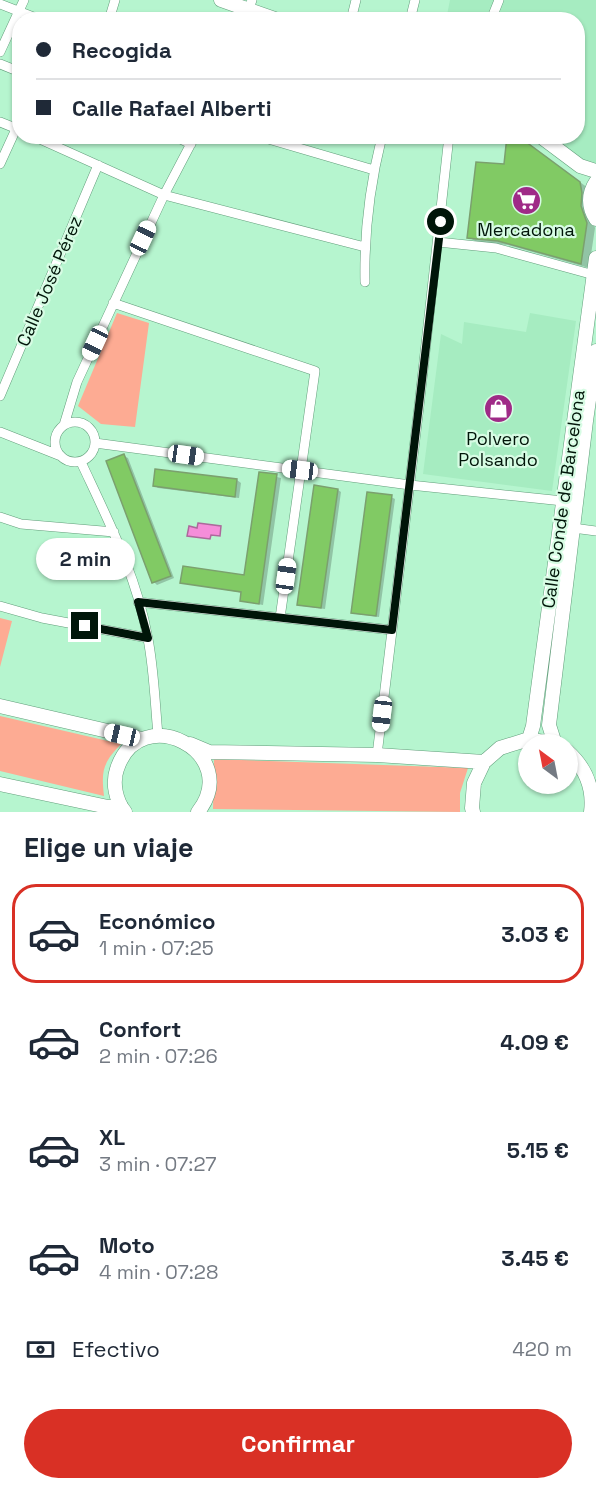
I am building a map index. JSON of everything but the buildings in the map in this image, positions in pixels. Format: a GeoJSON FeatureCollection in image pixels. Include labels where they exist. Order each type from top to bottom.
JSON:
{"type":"FeatureCollection","features":[{"type":"Feature","properties":{"kind":"main road"},"geometry":{"type":"LineString","coordinates":[[221,0],[249,10]]}},
{"type":"Feature","properties":{"kind":"main road"},"geometry":{"type":"LineString","coordinates":[[551,144],[580,166],[594,186],[589,203],[596,219]]}},
{"type":"Feature","properties":{"kind":"main road"},"geometry":{"type":"LineString","coordinates":[[580,166],[596,171]]}},
{"type":"Feature","properties":{"kind":"main road","name":"Calle Conde de Barcelona"},"geometry":{"type":"LineString","coordinates":[[531,734],[596,258]]}},
{"type":"Feature","properties":{"kind":"main road","name":"Calle Conde de Barcelona"},"geometry":{"type":"LineString","coordinates":[[552,734],[549,725],[573,528],[591,422],[596,351]]}},
{"type":"Feature","properties":{"kind":"main road"},"geometry":{"type":"LineString","coordinates":[[0,706],[142,740]]}},
{"type":"Feature","properties":{"kind":"main road"},"geometry":{"type":"LineString","coordinates":[[0,784],[123,809],[115,789],[116,772],[120,760],[130,747],[158,735],[175,737],[209,752],[376,755],[484,762]]}},
{"type":"Feature","properties":{"kind":"main road"},"geometry":{"type":"LineString","coordinates":[[473,812],[474,783],[484,762],[500,748],[518,742]]}},
{"type":"Feature","properties":{"kind":"main road"},"geometry":{"type":"LineString","coordinates":[[190,744],[203,758],[209,773],[209,788],[204,804],[198,812]]}},
{"type":"Feature","properties":{"kind":"main road"},"geometry":{"type":"LineString","coordinates":[[578,762],[583,767],[594,791],[591,812]]}},
{"type":"Feature","properties":{"kind":"street"},"geometry":{"type":"LineString","coordinates":[[0,4],[19,11],[24,0]]}},
{"type":"Feature","properties":{"kind":"street"},"geometry":{"type":"LineString","coordinates":[[0,52],[12,26]]}},
{"type":"Feature","properties":{"kind":"street"},"geometry":{"type":"LineString","coordinates":[[0,164],[12,141]]}},
{"type":"Feature","properties":{"kind":"street"},"geometry":{"type":"LineString","coordinates":[[50,144],[164,195],[364,247]]}},
{"type":"Feature","properties":{"kind":"street"},"geometry":{"type":"LineString","coordinates":[[58,148],[59,144]]}},
{"type":"Feature","properties":{"kind":"street"},"geometry":{"type":"LineString","coordinates":[[61,456],[55,446],[55,440],[64,425],[76,382],[164,195],[191,144]]}},
{"type":"Feature","properties":{"kind":"street"},"geometry":{"type":"LineString","coordinates":[[285,144],[374,170]]}},
{"type":"Feature","properties":{"kind":"street"},"geometry":{"type":"LineString","coordinates":[[365,282],[364,247],[374,170],[380,144]]}},
{"type":"Feature","properties":{"kind":"street"},"geometry":{"type":"LineString","coordinates":[[376,755],[410,484],[448,144]]}},
{"type":"Feature","properties":{"kind":"street","name":"Calle José Pérez"},"geometry":{"type":"LineString","coordinates":[[0,396],[98,165]]}},
{"type":"Feature","properties":{"kind":"street"},"geometry":{"type":"LineString","coordinates":[[438,242],[496,248],[594,275]]}},
{"type":"Feature","properties":{"kind":"street"},"geometry":{"type":"LineString","coordinates":[[113,303],[315,371],[280,618]]}},
{"type":"Feature","properties":{"kind":"street"},"geometry":{"type":"LineString","coordinates":[[0,432],[61,456],[68,461],[81,462],[92,454],[95,443],[94,435],[85,424],[72,422],[64,425]]}},
{"type":"Feature","properties":{"kind":"street"},"geometry":{"type":"LineString","coordinates":[[95,443],[410,484],[563,501]]}},
{"type":"Feature","properties":{"kind":"street"},"geometry":{"type":"LineString","coordinates":[[81,462],[126,561],[138,602],[148,638],[158,735]]}},
{"type":"Feature","properties":{"kind":"street"},"geometry":{"type":"LineString","coordinates":[[0,517],[21,524],[114,532]]}},
{"type":"Feature","properties":{"kind":"street"},"geometry":{"type":"LineString","coordinates":[[573,528],[596,531]]}},
{"type":"Feature","properties":{"kind":"street"},"geometry":{"type":"LineString","coordinates":[[138,602],[392,630]]}},
{"type":"Feature","properties":{"kind":"street"},"geometry":{"type":"LineString","coordinates":[[0,606],[42,618],[148,638]]}},
{"type":"Feature","properties":{"kind":"shaded area"},"geometry":{"type":"Polygon","coordinates":[[[450,0],[596,0],[596,171],[552,144],[585,144],[585,12],[448,12],[450,0]]]}},
{"type":"Feature","properties":{"kind":"shaded area"},"geometry":{"type":"Polygon","coordinates":[[[117,313],[149,323],[135,427],[101,424],[78,406],[117,313]]]}},
{"type":"Feature","properties":{"kind":"shaded area","name":"Polvero Polsando"},"geometry":{"type":"Polygon","coordinates":[[[530,313],[576,321],[552,491],[423,474],[441,334],[462,344],[464,322],[526,332],[530,313]]]}},
{"type":"Feature","properties":{"kind":"shaded area"},"geometry":{"type":"Polygon","coordinates":[[[198,523],[221,526],[220,536],[211,535],[210,539],[187,536],[189,526],[197,528],[198,523]]]}},
{"type":"Feature","properties":{"kind":"shaded area"},"geometry":{"type":"Polygon","coordinates":[[[0,618],[12,621],[0,667],[0,618]]]}},
{"type":"Feature","properties":{"kind":"shaded area"},"geometry":{"type":"Polygon","coordinates":[[[0,716],[121,744],[110,756],[103,773],[104,796],[0,771],[0,716]]]}},
{"type":"Feature","properties":{"kind":"shaded area"},"geometry":{"type":"Polygon","coordinates":[[[214,759],[468,768],[460,793],[460,812],[213,809],[214,759]]]}},
{"type":"Feature","properties":{"kind":"place","name":"Mercadona"},"geometry":{"type":"Point","coordinates":[526,200]}},
{"type":"Feature","properties":{"kind":"place","name":"Polvero Polsando"},"geometry":{"type":"Point","coordinates":[498,409]}},
{"type":"Feature","properties":{"kind":"route"},"geometry":{"type":"LineString","coordinates":[[85,626],[148,638],[138,602],[392,630],[441,222]]}}]}
